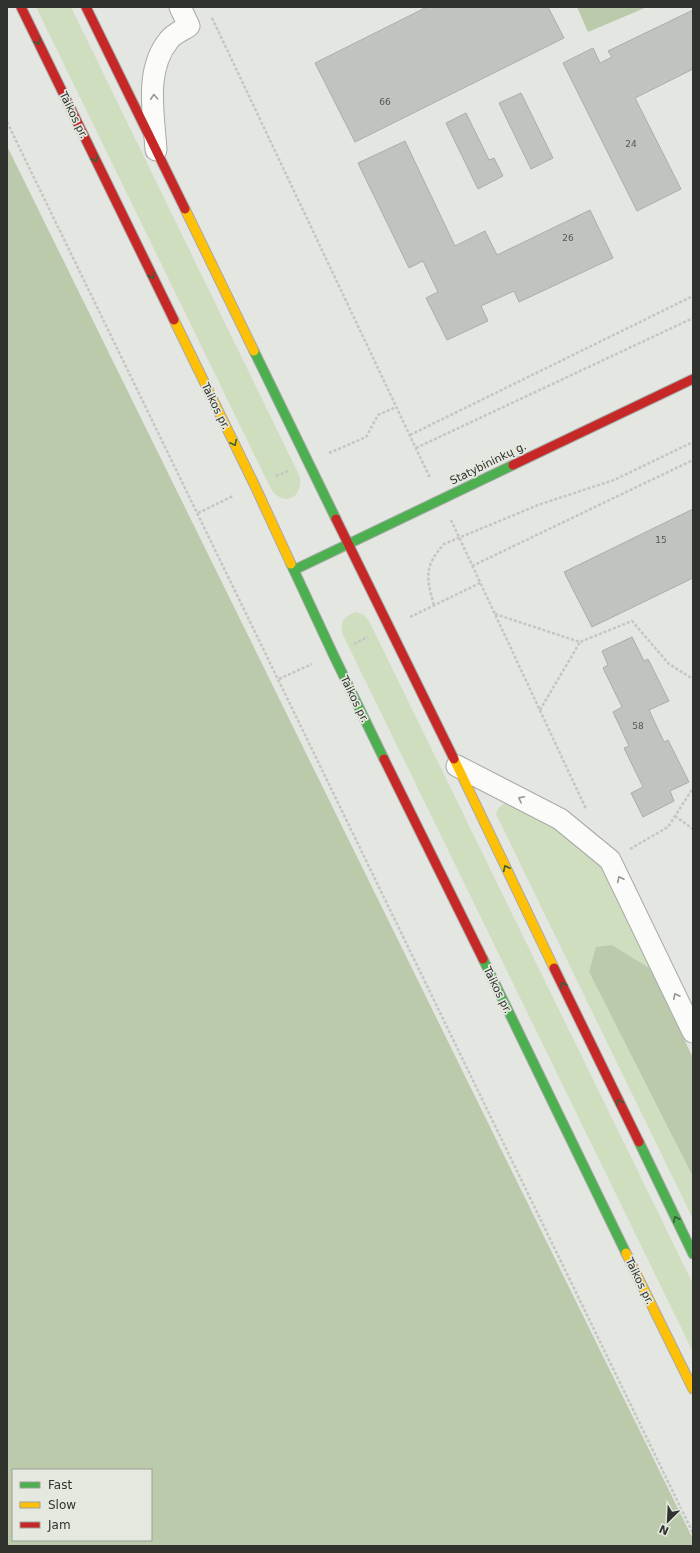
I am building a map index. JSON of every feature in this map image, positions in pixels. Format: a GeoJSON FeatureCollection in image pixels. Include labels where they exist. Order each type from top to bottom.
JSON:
{"type":"FeatureCollection","features":[{"type":"Feature","properties":{"kind":"main road","name":"Taikos pr."},"geometry":{"type":"LineString","coordinates":[[21,7],[255,486],[333,654],[693,1388]]}},
{"type":"Feature","properties":{"kind":"main road"},"geometry":{"type":"LineString","coordinates":[[86,7],[693,1254]]}},
{"type":"Feature","properties":{"kind":"main road","name":"Statybininkų g."},"geometry":{"type":"LineString","coordinates":[[294,570],[693,379]]}},
{"type":"Feature","properties":{"kind":"street"},"geometry":{"type":"LineString","coordinates":[[156,150],[153,78],[158,56],[170,39],[189,26],[180,7]]}},
{"type":"Feature","properties":{"kind":"street"},"geometry":{"type":"LineString","coordinates":[[456,766],[560,819],[610,860],[693,1032]]}},
{"type":"Feature","properties":{"kind":"path"},"geometry":{"type":"LineString","coordinates":[[211,16],[587,810]]}},
{"type":"Feature","properties":{"kind":"path"},"geometry":{"type":"LineString","coordinates":[[7,122],[693,1533]]}},
{"type":"Feature","properties":{"kind":"path"},"geometry":{"type":"LineString","coordinates":[[410,436],[693,296]]}},
{"type":"Feature","properties":{"kind":"path"},"geometry":{"type":"LineString","coordinates":[[416,448],[693,318]]}},
{"type":"Feature","properties":{"kind":"path"},"geometry":{"type":"LineString","coordinates":[[434,605],[429,589],[428,571],[434,556],[444,544],[538,506],[614,480],[693,442]]}},
{"type":"Feature","properties":{"kind":"path"},"geometry":{"type":"LineString","coordinates":[[472,566],[693,460]]}},
{"type":"Feature","properties":{"kind":"path"},"geometry":{"type":"LineString","coordinates":[[495,614],[580,642]]}},
{"type":"Feature","properties":{"kind":"path"},"geometry":{"type":"LineString","coordinates":[[540,710],[580,642],[632,621],[669,664],[693,679]]}},
{"type":"Feature","properties":{"kind":"path"},"geometry":{"type":"LineString","coordinates":[[610,860],[668,827],[693,788]]}},
{"type":"Feature","properties":{"kind":"path"},"geometry":{"type":"LineString","coordinates":[[675,816],[693,829]]}},
{"type":"Feature","properties":{"kind":"green space"},"geometry":{"type":"Polygon","coordinates":[[[36,7],[71,7],[300,477],[298,491],[291,498],[281,498],[271,489],[36,7]]]}},
{"type":"Feature","properties":{"kind":"green space"},"geometry":{"type":"Polygon","coordinates":[[[577,7],[647,7],[588,32],[577,7]]]}},
{"type":"Feature","properties":{"kind":"green space"},"geometry":{"type":"Polygon","coordinates":[[[7,146],[693,1539],[693,1546],[7,1546],[7,146]]]}},
{"type":"Feature","properties":{"kind":"green space"},"geometry":{"type":"Polygon","coordinates":[[[357,612],[364,615],[369,621],[693,1284],[693,1352],[343,635],[342,623],[346,617],[357,612]]]}},
{"type":"Feature","properties":{"kind":"green space"},"geometry":{"type":"Polygon","coordinates":[[[503,804],[507,804],[561,828],[605,870],[651,969],[612,945],[589,972],[693,1177],[693,1219],[496,814],[499,807],[503,804]]]}},
{"type":"Feature","properties":{"kind":"green space"},"geometry":{"type":"Polygon","coordinates":[[[612,945],[651,969],[693,1058],[693,1177],[589,972],[596,947],[612,945]]]}},
{"type":"Feature","properties":{"kind":"building"},"geometry":{"type":"Polygon","coordinates":[[[427,7],[548,7],[564,38],[355,142],[315,63],[427,7]]]}},
{"type":"Feature","properties":{"kind":"building"},"geometry":{"type":"Polygon","coordinates":[[[693,10],[693,69],[635,98],[681,189],[637,211],[563,63],[593,48],[600,63],[612,57],[608,51],[693,10]]]}},
{"type":"Feature","properties":{"kind":"building"},"geometry":{"type":"Polygon","coordinates":[[[521,93],[553,158],[531,169],[499,103],[521,93]]]}},
{"type":"Feature","properties":{"kind":"building"},"geometry":{"type":"Polygon","coordinates":[[[466,113],[489,160],[494,158],[503,176],[478,189],[446,123],[466,113]]]}},
{"type":"Feature","properties":{"kind":"building"},"geometry":{"type":"Polygon","coordinates":[[[405,141],[455,246],[485,231],[497,255],[590,210],[613,258],[519,302],[514,291],[481,306],[488,321],[447,340],[426,298],[438,292],[423,261],[409,268],[358,163],[405,141]]]}},
{"type":"Feature","properties":{"kind":"building"},"geometry":{"type":"Polygon","coordinates":[[[693,509],[693,578],[592,627],[564,572],[693,509]]]}},
{"type":"Feature","properties":{"kind":"building"},"geometry":{"type":"Polygon","coordinates":[[[632,637],[644,661],[648,659],[669,701],[649,710],[664,742],[668,740],[689,782],[670,791],[674,801],[643,817],[631,793],[643,787],[624,748],[629,746],[613,712],[622,707],[603,668],[608,665],[602,651],[632,637]]]}},
{"type":"Feature","properties":{"kind":"traffic: fast"},"geometry":{"type":"LineString","coordinates":[[254,351],[336,519]]}},
{"type":"Feature","properties":{"kind":"traffic: fast"},"geometry":{"type":"LineString","coordinates":[[294,570],[513,465]]}},
{"type":"Feature","properties":{"kind":"traffic: fast"},"geometry":{"type":"LineString","coordinates":[[291,564],[384,759]]}},
{"type":"Feature","properties":{"kind":"traffic: fast"},"geometry":{"type":"LineString","coordinates":[[483,959],[626,1253]]}},
{"type":"Feature","properties":{"kind":"traffic: fast"},"geometry":{"type":"LineString","coordinates":[[639,1142],[693,1254]]}},
{"type":"Feature","properties":{"kind":"traffic: slow"},"geometry":{"type":"LineString","coordinates":[[185,209],[254,351]]}},
{"type":"Feature","properties":{"kind":"traffic: slow"},"geometry":{"type":"LineString","coordinates":[[174,320],[255,486],[291,564]]}},
{"type":"Feature","properties":{"kind":"traffic: slow"},"geometry":{"type":"LineString","coordinates":[[454,759],[554,968]]}},
{"type":"Feature","properties":{"kind":"traffic: slow"},"geometry":{"type":"LineString","coordinates":[[626,1253],[693,1389]]}},
{"type":"Feature","properties":{"kind":"traffic: jam"},"geometry":{"type":"LineString","coordinates":[[21,7],[174,320]]}},
{"type":"Feature","properties":{"kind":"traffic: jam"},"geometry":{"type":"LineString","coordinates":[[86,7],[185,209]]}},
{"type":"Feature","properties":{"kind":"traffic: jam"},"geometry":{"type":"LineString","coordinates":[[513,465],[693,379]]}},
{"type":"Feature","properties":{"kind":"traffic: jam"},"geometry":{"type":"LineString","coordinates":[[336,519],[454,759]]}},
{"type":"Feature","properties":{"kind":"traffic: jam"},"geometry":{"type":"LineString","coordinates":[[384,759],[483,959]]}},
{"type":"Feature","properties":{"kind":"traffic: jam"},"geometry":{"type":"LineString","coordinates":[[554,968],[639,1142]]}}]}
